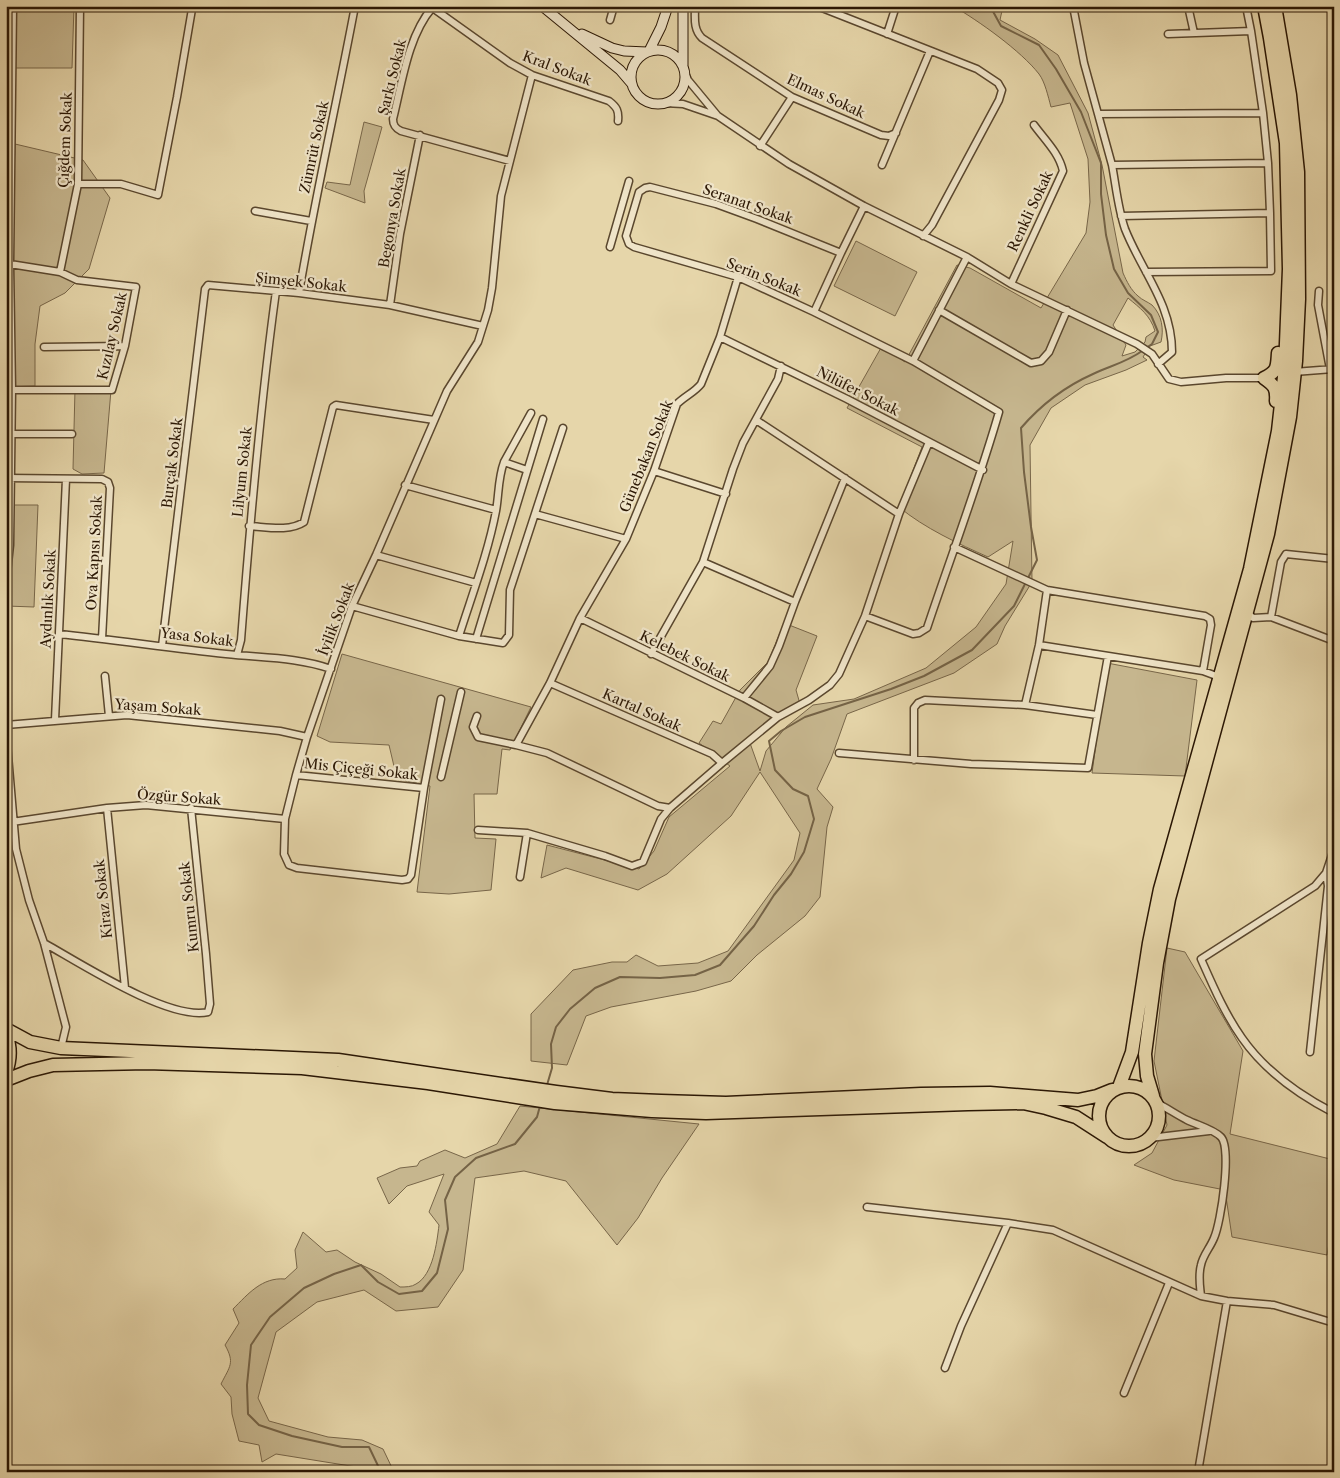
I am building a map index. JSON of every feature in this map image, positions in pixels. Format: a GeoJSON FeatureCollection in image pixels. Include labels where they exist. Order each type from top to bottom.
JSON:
{"type":"FeatureCollection","features":[{"type":"Feature","properties":{"kind":"highway"},"geometry":{"type":"LineString","coordinates":[[1107,1137],[1102,1130],[1098,1113],[1101,1104],[1115,1088],[1132,1052],[1149,943],[1160,889],[1250,568],[1278,431],[1285,368],[1289,269],[1286,143],[1277,76],[1264,6]]}},
{"type":"Feature","properties":{"kind":"highway"},"geometry":{"type":"LineString","coordinates":[[6,1080],[29,1071],[53,1065],[147,1063],[245,1065],[347,1072],[555,1097],[619,1109],[706,1113],[1023,1103],[1076,1117],[1114,1143],[1124,1146],[1142,1144],[1150,1138],[1156,1131],[1159,1122],[1159,1112],[1147,1076],[1145,1054],[1158,955],[1177,869],[1268,534],[1290,417],[1300,265],[1298,172],[1290,95],[1275,6]]}},
{"type":"Feature","properties":{"kind":"highway"},"geometry":{"type":"LineString","coordinates":[[1250,568],[1276,403],[1277,390],[1274,385],[1264,378],[1272,374],[1277,367],[1282,291],[1286,143]]}},
{"type":"Feature","properties":{"kind":"highway"},"geometry":{"type":"LineString","coordinates":[[6,1029],[30,1042],[61,1048],[338,1060],[531,1094]]}},
{"type":"Feature","properties":{"kind":"highway"},"geometry":{"type":"LineString","coordinates":[[6,1034],[10,1048],[10,1060],[6,1072]]}},
{"type":"Feature","properties":{"kind":"highway"},"geometry":{"type":"LineString","coordinates":[[555,1097],[726,1103],[990,1093],[1078,1100],[1097,1096],[1115,1088],[1134,1085],[1141,1087],[1155,1100]]}},
{"type":"Feature","properties":{"kind":"street"},"geometry":{"type":"LineString","coordinates":[[6,582],[10,545],[8,478],[12,390],[10,264],[13,6]]}},
{"type":"Feature","properties":{"kind":"street","name":"Çığdem Sokak"},"geometry":{"type":"LineString","coordinates":[[60,272],[78,184],[80,6]]}},
{"type":"Feature","properties":{"kind":"street"},"geometry":{"type":"LineString","coordinates":[[78,184],[121,184],[158,195],[192,10],[190,6]]}},
{"type":"Feature","properties":{"kind":"street","name":"Zümrüt Sokak"},"geometry":{"type":"LineString","coordinates":[[299,294],[311,221],[335,114],[355,6]]}},
{"type":"Feature","properties":{"kind":"street"},"geometry":{"type":"LineString","coordinates":[[542,6],[620,70],[636,92],[648,102],[683,104],[718,116]]}},
{"type":"Feature","properties":{"kind":"street"},"geometry":{"type":"LineString","coordinates":[[610,20],[614,6]]}},
{"type":"Feature","properties":{"kind":"street"},"geometry":{"type":"LineString","coordinates":[[632,84],[632,69],[641,56],[648,51],[661,27],[668,6]]}},
{"type":"Feature","properties":{"kind":"street"},"geometry":{"type":"LineString","coordinates":[[664,103],[678,95],[683,89],[683,6]]}},
{"type":"Feature","properties":{"kind":"street","name":"Elmas Sokak"},"geometry":{"type":"LineString","coordinates":[[695,6],[695,27],[702,38],[792,97],[881,135],[889,136],[896,133]]}},
{"type":"Feature","properties":{"kind":"street"},"geometry":{"type":"LineString","coordinates":[[817,6],[830,8],[930,52],[977,69],[998,83],[1002,90],[999,100],[932,225],[924,236]]}},
{"type":"Feature","properties":{"kind":"street"},"geometry":{"type":"LineString","coordinates":[[887,34],[896,6]]}},
{"type":"Feature","properties":{"kind":"street"},"geometry":{"type":"LineString","coordinates":[[1073,6],[1084,63],[1112,165],[1121,216],[1126,231],[1160,297],[1172,336],[1172,352],[1158,364]]}},
{"type":"Feature","properties":{"kind":"street"},"geometry":{"type":"LineString","coordinates":[[1188,6],[1194,33]]}},
{"type":"Feature","properties":{"kind":"street"},"geometry":{"type":"LineString","coordinates":[[1146,272],[1271,271],[1268,163],[1252,31],[1246,6]]}},
{"type":"Feature","properties":{"kind":"street","name":"Kral Sokak"},"geometry":{"type":"LineString","coordinates":[[431,7],[510,63],[532,75],[609,101],[616,106],[619,113],[618,121]]}},
{"type":"Feature","properties":{"kind":"street","name":"Şarkı Sokak"},"geometry":{"type":"LineString","coordinates":[[431,7],[422,19],[412,44],[393,118],[396,128],[510,161]]}},
{"type":"Feature","properties":{"kind":"street"},"geometry":{"type":"LineString","coordinates":[[571,29],[612,48],[624,51],[665,50],[678,58],[688,80],[718,116],[760,146],[864,206],[967,257],[1011,284],[1137,344],[1152,354],[1169,379],[1181,382],[1226,378],[1264,378]]}},
{"type":"Feature","properties":{"kind":"street"},"geometry":{"type":"LineString","coordinates":[[1168,34],[1252,31]]}},
{"type":"Feature","properties":{"kind":"street"},"geometry":{"type":"LineString","coordinates":[[882,165],[930,52]]}},
{"type":"Feature","properties":{"kind":"street","name":"İyilik Sokak"},"geometry":{"type":"LineString","coordinates":[[424,788],[411,875],[408,879],[402,880],[297,868],[289,865],[284,854],[285,819],[307,737],[352,606],[447,391],[478,342],[483,326],[492,288],[501,196],[532,75]]}},
{"type":"Feature","properties":{"kind":"street"},"geometry":{"type":"LineString","coordinates":[[760,146],[792,97]]}},
{"type":"Feature","properties":{"kind":"street"},"geometry":{"type":"LineString","coordinates":[[1098,114],[1263,113]]}},
{"type":"Feature","properties":{"kind":"street","name":"Renkli Sokak"},"geometry":{"type":"LineString","coordinates":[[1011,284],[1063,171],[1061,162],[1055,152],[1034,125]]}},
{"type":"Feature","properties":{"kind":"street","name":"Begonya Sokak"},"geometry":{"type":"LineString","coordinates":[[390,305],[400,234],[420,136]]}},
{"type":"Feature","properties":{"kind":"street"},"geometry":{"type":"LineString","coordinates":[[1112,165],[1268,163]]}},
{"type":"Feature","properties":{"kind":"street"},"geometry":{"type":"LineString","coordinates":[[610,247],[629,181]]}},
{"type":"Feature","properties":{"kind":"street","name":"Seranat Sokak"},"geometry":{"type":"LineString","coordinates":[[644,188],[650,187],[716,204],[841,253]]}},
{"type":"Feature","properties":{"kind":"street","name":"Serin Sokak"},"geometry":{"type":"LineString","coordinates":[[644,188],[639,192],[626,236],[628,244],[738,277],[913,361],[999,412],[983,470]]}},
{"type":"Feature","properties":{"kind":"street"},"geometry":{"type":"LineString","coordinates":[[814,312],[864,206]]}},
{"type":"Feature","properties":{"kind":"street"},"geometry":{"type":"LineString","coordinates":[[254,211],[311,221]]}},
{"type":"Feature","properties":{"kind":"street"},"geometry":{"type":"LineString","coordinates":[[1121,216],[1270,213]]}},
{"type":"Feature","properties":{"kind":"street"},"geometry":{"type":"LineString","coordinates":[[913,361],[967,257]]}},
{"type":"Feature","properties":{"kind":"street"},"geometry":{"type":"LineString","coordinates":[[10,264],[60,272]]}},
{"type":"Feature","properties":{"kind":"street","name":"Kızılay Sokak"},"geometry":{"type":"LineString","coordinates":[[12,390],[112,390],[124,346],[136,287],[77,280],[60,272]]}},
{"type":"Feature","properties":{"kind":"street","name":"Günebakan Sokak"},"geometry":{"type":"LineString","coordinates":[[516,745],[550,683],[580,618],[626,539],[654,471],[678,404],[702,384],[720,337],[738,277]]}},
{"type":"Feature","properties":{"kind":"street","name":"Şimşek Sokak"},"geometry":{"type":"LineString","coordinates":[[208,285],[390,305],[483,326]]}},
{"type":"Feature","properties":{"kind":"street","name":"Burçak Sokak"},"geometry":{"type":"LineString","coordinates":[[162,646],[205,289],[208,285]]}},
{"type":"Feature","properties":{"kind":"street"},"geometry":{"type":"LineString","coordinates":[[1294,372],[1332,369],[1318,305],[1319,291]]}},
{"type":"Feature","properties":{"kind":"street","name":"Lilyum Sokak"},"geometry":{"type":"LineString","coordinates":[[237,655],[241,640],[249,526],[276,292]]}},
{"type":"Feature","properties":{"kind":"street"},"geometry":{"type":"LineString","coordinates":[[940,310],[1031,363],[1041,361],[1049,352],[1067,310]]}},
{"type":"Feature","properties":{"kind":"street","name":"Nilüfer Sokak"},"geometry":{"type":"LineString","coordinates":[[720,337],[781,366],[983,470]]}},
{"type":"Feature","properties":{"kind":"street"},"geometry":{"type":"LineString","coordinates":[[44,347],[124,346]]}},
{"type":"Feature","properties":{"kind":"street"},"geometry":{"type":"LineString","coordinates":[[651,654],[703,562],[743,443],[778,379],[781,366]]}},
{"type":"Feature","properties":{"kind":"street"},"geometry":{"type":"LineString","coordinates":[[249,526],[287,527],[297,526],[304,522],[333,407],[363,409],[434,420]]}},
{"type":"Feature","properties":{"kind":"street"},"geometry":{"type":"LineString","coordinates":[[459,636],[496,510],[500,475],[504,462],[531,413]]}},
{"type":"Feature","properties":{"kind":"street"},"geometry":{"type":"LineString","coordinates":[[476,639],[543,419]]}},
{"type":"Feature","properties":{"kind":"street"},"geometry":{"type":"LineString","coordinates":[[756,420],[899,514]]}},
{"type":"Feature","properties":{"kind":"street"},"geometry":{"type":"LineString","coordinates":[[352,606],[459,636],[504,643],[509,635],[510,590],[563,428]]}},
{"type":"Feature","properties":{"kind":"street"},"geometry":{"type":"LineString","coordinates":[[11,434],[72,434]]}},
{"type":"Feature","properties":{"kind":"street"},"geometry":{"type":"LineString","coordinates":[[478,830],[527,833],[632,866],[643,862],[661,819],[670,808],[722,762],[778,717],[830,686],[839,674],[865,616],[899,514],[929,442]]}},
{"type":"Feature","properties":{"kind":"street"},"geometry":{"type":"LineString","coordinates":[[504,462],[527,470]]}},
{"type":"Feature","properties":{"kind":"street"},"geometry":{"type":"LineString","coordinates":[[865,616],[913,634],[919,634],[927,628],[954,547],[983,470]]}},
{"type":"Feature","properties":{"kind":"street"},"geometry":{"type":"LineString","coordinates":[[654,471],[726,494]]}},
{"type":"Feature","properties":{"kind":"street","name":"Ova Kapısı Sokak"},"geometry":{"type":"LineString","coordinates":[[8,478],[102,479],[108,482],[110,488],[102,638]]}},
{"type":"Feature","properties":{"kind":"street"},"geometry":{"type":"LineString","coordinates":[[744,698],[770,666],[846,478]]}},
{"type":"Feature","properties":{"kind":"street","name":"Aydınlık Sokak"},"geometry":{"type":"LineString","coordinates":[[55,720],[66,479]]}},
{"type":"Feature","properties":{"kind":"street"},"geometry":{"type":"LineString","coordinates":[[405,485],[496,510]]}},
{"type":"Feature","properties":{"kind":"street"},"geometry":{"type":"LineString","coordinates":[[535,514],[626,539]]}},
{"type":"Feature","properties":{"kind":"street"},"geometry":{"type":"LineString","coordinates":[[954,547],[1044,589],[1205,616],[1210,619],[1211,624],[1202,671]]}},
{"type":"Feature","properties":{"kind":"street"},"geometry":{"type":"LineString","coordinates":[[1271,617],[1281,562],[1286,554],[1334,559]]}},
{"type":"Feature","properties":{"kind":"street"},"geometry":{"type":"LineString","coordinates":[[376,555],[476,583]]}},
{"type":"Feature","properties":{"kind":"street"},"geometry":{"type":"LineString","coordinates":[[703,562],[795,602]]}},
{"type":"Feature","properties":{"kind":"street"},"geometry":{"type":"LineString","coordinates":[[1025,705],[1039,645],[1044,589]]}},
{"type":"Feature","properties":{"kind":"street"},"geometry":{"type":"LineString","coordinates":[[1247,617],[1271,617],[1333,640],[1334,632]]}},
{"type":"Feature","properties":{"kind":"street","name":"Kelebek Sokak"},"geometry":{"type":"LineString","coordinates":[[580,618],[744,698],[778,717]]}},
{"type":"Feature","properties":{"kind":"street","name":"Yasa Sokak"},"geometry":{"type":"LineString","coordinates":[[59,634],[237,655],[281,658],[317,664],[331,669]]}},
{"type":"Feature","properties":{"kind":"street"},"geometry":{"type":"LineString","coordinates":[[1039,645],[1202,671],[1219,677]]}},
{"type":"Feature","properties":{"kind":"street"},"geometry":{"type":"LineString","coordinates":[[840,753],[914,760],[1088,768],[1096,714],[1108,656]]}},
{"type":"Feature","properties":{"kind":"street"},"geometry":{"type":"LineString","coordinates":[[105,676],[109,716]]}},
{"type":"Feature","properties":{"kind":"street","name":"Kartal Sokak"},"geometry":{"type":"LineString","coordinates":[[550,683],[712,754],[722,762]]}},
{"type":"Feature","properties":{"kind":"street"},"geometry":{"type":"LineString","coordinates":[[441,777],[461,692]]}},
{"type":"Feature","properties":{"kind":"street"},"geometry":{"type":"LineString","coordinates":[[424,788],[441,699]]}},
{"type":"Feature","properties":{"kind":"street"},"geometry":{"type":"LineString","coordinates":[[914,760],[914,708],[918,703],[925,700],[1025,705],[1096,714]]}},
{"type":"Feature","properties":{"kind":"street","name":"Yaşam Sokak"},"geometry":{"type":"LineString","coordinates":[[6,725],[109,716],[136,716],[280,731],[307,737]]}},
{"type":"Feature","properties":{"kind":"street"},"geometry":{"type":"LineString","coordinates":[[477,716],[473,727],[478,738],[547,753],[658,806],[670,808]]}},
{"type":"Feature","properties":{"kind":"street"},"geometry":{"type":"LineString","coordinates":[[6,732],[12,822],[16,849],[66,1027],[61,1048]]}},
{"type":"Feature","properties":{"kind":"street","name":"Mis Çiçeği Sokak"},"geometry":{"type":"LineString","coordinates":[[296,775],[424,788]]}},
{"type":"Feature","properties":{"kind":"street","name":"Özgür Sokak"},"geometry":{"type":"LineString","coordinates":[[12,822],[107,808],[146,805],[191,808],[285,819]]}},
{"type":"Feature","properties":{"kind":"street","name":"Kiraz Sokak"},"geometry":{"type":"LineString","coordinates":[[107,808],[125,988]]}},
{"type":"Feature","properties":{"kind":"street","name":"Kumru Sokak"},"geometry":{"type":"LineString","coordinates":[[125,988],[159,1004],[198,1014],[208,1012],[210,1004],[191,808]]}},
{"type":"Feature","properties":{"kind":"street"},"geometry":{"type":"LineString","coordinates":[[520,878],[527,833]]}},
{"type":"Feature","properties":{"kind":"street"},"geometry":{"type":"LineString","coordinates":[[1334,849],[1326,873],[1315,886],[1201,959],[1221,1002],[1242,1039],[1267,1068],[1307,1099],[1334,1114]]}},
{"type":"Feature","properties":{"kind":"street"},"geometry":{"type":"LineString","coordinates":[[1310,1052],[1328,886],[1326,873]]}},
{"type":"Feature","properties":{"kind":"street"},"geometry":{"type":"LineString","coordinates":[[44,944],[125,988]]}},
{"type":"Feature","properties":{"kind":"street"},"geometry":{"type":"LineString","coordinates":[[1155,1100],[1184,1118],[1220,1136],[1225,1142],[1223,1198],[1214,1238],[1205,1252],[1201,1266],[1199,1281],[1201,1296]]}},
{"type":"Feature","properties":{"kind":"street"},"geometry":{"type":"LineString","coordinates":[[1150,1138],[1210,1131]]}},
{"type":"Feature","properties":{"kind":"street"},"geometry":{"type":"LineString","coordinates":[[867,1207],[1053,1230],[1201,1296],[1226,1301],[1274,1305],[1334,1323]]}},
{"type":"Feature","properties":{"kind":"street"},"geometry":{"type":"LineString","coordinates":[[945,1368],[961,1326],[1008,1223]]}},
{"type":"Feature","properties":{"kind":"street"},"geometry":{"type":"LineString","coordinates":[[1124,1393],[1169,1283]]}},
{"type":"Feature","properties":{"kind":"street"},"geometry":{"type":"LineString","coordinates":[[1198,1472],[1226,1301]]}},
{"type":"Feature","properties":{"kind":"shaded area"},"geometry":{"type":"Polygon","coordinates":[[[11,6],[74,6],[72,68],[14,68],[11,6]]]}},
{"type":"Feature","properties":{"kind":"shaded area"},"geometry":{"type":"Polygon","coordinates":[[[953,6],[1003,6],[1000,20],[1035,39],[1058,55],[1088,113],[1102,165],[1123,273],[1133,291],[1152,305],[1158,313],[1162,327],[1161,342],[1150,346],[1143,357],[1147,360],[1085,385],[1051,408],[1030,445],[1032,582],[1005,626],[997,644],[954,673],[847,714],[831,759],[817,789],[833,807],[827,827],[820,897],[805,916],[757,955],[731,981],[696,991],[611,1007],[586,1016],[567,1065],[531,1061],[531,1014],[573,970],[612,962],[627,962],[636,955],[658,966],[698,963],[728,951],[794,860],[800,833],[760,772],[731,816],[667,874],[638,890],[566,868],[541,878],[547,845],[639,869],[654,851],[669,817],[730,766],[699,743],[713,721],[721,724],[740,690],[768,662],[784,623],[817,636],[796,690],[800,704],[750,743],[760,771],[766,751],[786,727],[813,705],[854,699],[926,668],[976,627],[1006,584],[1013,541],[988,557],[930,529],[899,507],[922,447],[847,408],[882,346],[905,362],[957,265],[970,268],[1041,308],[1086,233],[1090,202],[1088,159],[1070,103],[1051,107],[1043,81],[1031,65],[999,37],[953,6]],[[1128,298],[1113,325],[1126,345],[1122,356],[1135,352],[1145,342],[1146,337],[1155,331],[1147,316],[1128,298]]]}},
{"type":"Feature","properties":{"kind":"shaded area"},"geometry":{"type":"Polygon","coordinates":[[[364,122],[382,127],[364,191],[365,203],[325,188],[327,182],[350,185],[364,122]]]}},
{"type":"Feature","properties":{"kind":"shaded area"},"geometry":{"type":"Polygon","coordinates":[[[15,144],[83,160],[110,198],[89,269],[65,293],[40,306],[35,344],[35,386],[7,387],[15,144]]]}},
{"type":"Feature","properties":{"kind":"shaded area"},"geometry":{"type":"Polygon","coordinates":[[[856,241],[917,272],[895,316],[834,286],[856,241]]]}},
{"type":"Feature","properties":{"kind":"shaded area"},"geometry":{"type":"Polygon","coordinates":[[[75,389],[111,390],[104,473],[82,474],[73,469],[75,389]]]}},
{"type":"Feature","properties":{"kind":"shaded area"},"geometry":{"type":"Polygon","coordinates":[[[7,484],[7,505],[38,505],[34,607],[6,606],[7,484]]]}},
{"type":"Feature","properties":{"kind":"shaded area"},"geometry":{"type":"Polygon","coordinates":[[[342,654],[531,707],[510,750],[502,749],[497,794],[474,794],[475,838],[496,839],[491,890],[449,894],[417,892],[430,786],[397,779],[389,745],[330,742],[317,736],[342,654]]]}},
{"type":"Feature","properties":{"kind":"shaded area"},"geometry":{"type":"Polygon","coordinates":[[[1107,663],[1197,680],[1185,776],[1092,773],[1107,663]]]}},
{"type":"Feature","properties":{"kind":"shaded area"},"geometry":{"type":"Polygon","coordinates":[[[1167,948],[1185,952],[1243,1051],[1230,1134],[1334,1160],[1334,1213],[1327,1255],[1232,1237],[1225,1190],[1174,1180],[1134,1165],[1152,1153],[1167,1125],[1154,1061],[1167,948]]]}},
{"type":"Feature","properties":{"kind":"shaded area"},"geometry":{"type":"Polygon","coordinates":[[[520,1106],[699,1124],[662,1178],[638,1218],[617,1245],[566,1181],[524,1171],[475,1178],[463,1270],[438,1307],[396,1311],[364,1290],[317,1302],[276,1332],[258,1398],[269,1421],[328,1437],[362,1440],[383,1449],[394,1472],[371,1472],[369,1469],[276,1454],[262,1462],[259,1445],[239,1441],[232,1414],[231,1397],[221,1384],[231,1361],[225,1345],[239,1323],[233,1309],[262,1284],[277,1279],[285,1279],[297,1268],[295,1250],[303,1232],[326,1252],[337,1250],[355,1262],[381,1274],[400,1287],[410,1286],[422,1280],[433,1258],[439,1225],[429,1212],[444,1174],[407,1186],[389,1204],[377,1178],[400,1168],[417,1166],[420,1161],[445,1150],[465,1158],[497,1144],[520,1106]]]}},
{"type":"Feature","properties":{"kind":"waterway"},"geometry":{"type":"LineString","coordinates":[[990,6],[1001,26],[1039,45],[1056,69],[1081,112],[1101,163],[1101,194],[1106,235],[1114,269],[1128,293],[1151,315],[1158,332],[1152,344],[1146,348]]}},
{"type":"Feature","properties":{"kind":"waterway"},"geometry":{"type":"LineString","coordinates":[[547,1085],[552,1068],[551,1044],[556,1027],[570,1009],[595,988],[620,977],[660,978],[695,975],[720,965],[754,926],[774,895],[791,874],[804,852],[814,819],[808,796],[793,789],[775,770],[769,741],[781,731],[805,717],[891,689],[924,676],[972,650],[1014,606],[1037,560],[1024,472],[1021,428],[1045,404],[1073,384],[1142,351]]}},
{"type":"Feature","properties":{"kind":"waterway"},"geometry":{"type":"LineString","coordinates":[[381,1472],[369,1447],[342,1447],[292,1436],[259,1425],[248,1414],[247,1385],[251,1345],[270,1317],[304,1288],[334,1274],[361,1265],[378,1282],[399,1294],[422,1291],[437,1273],[448,1229],[445,1200],[455,1177],[476,1158],[515,1144],[537,1117],[540,1106]]}}]}
